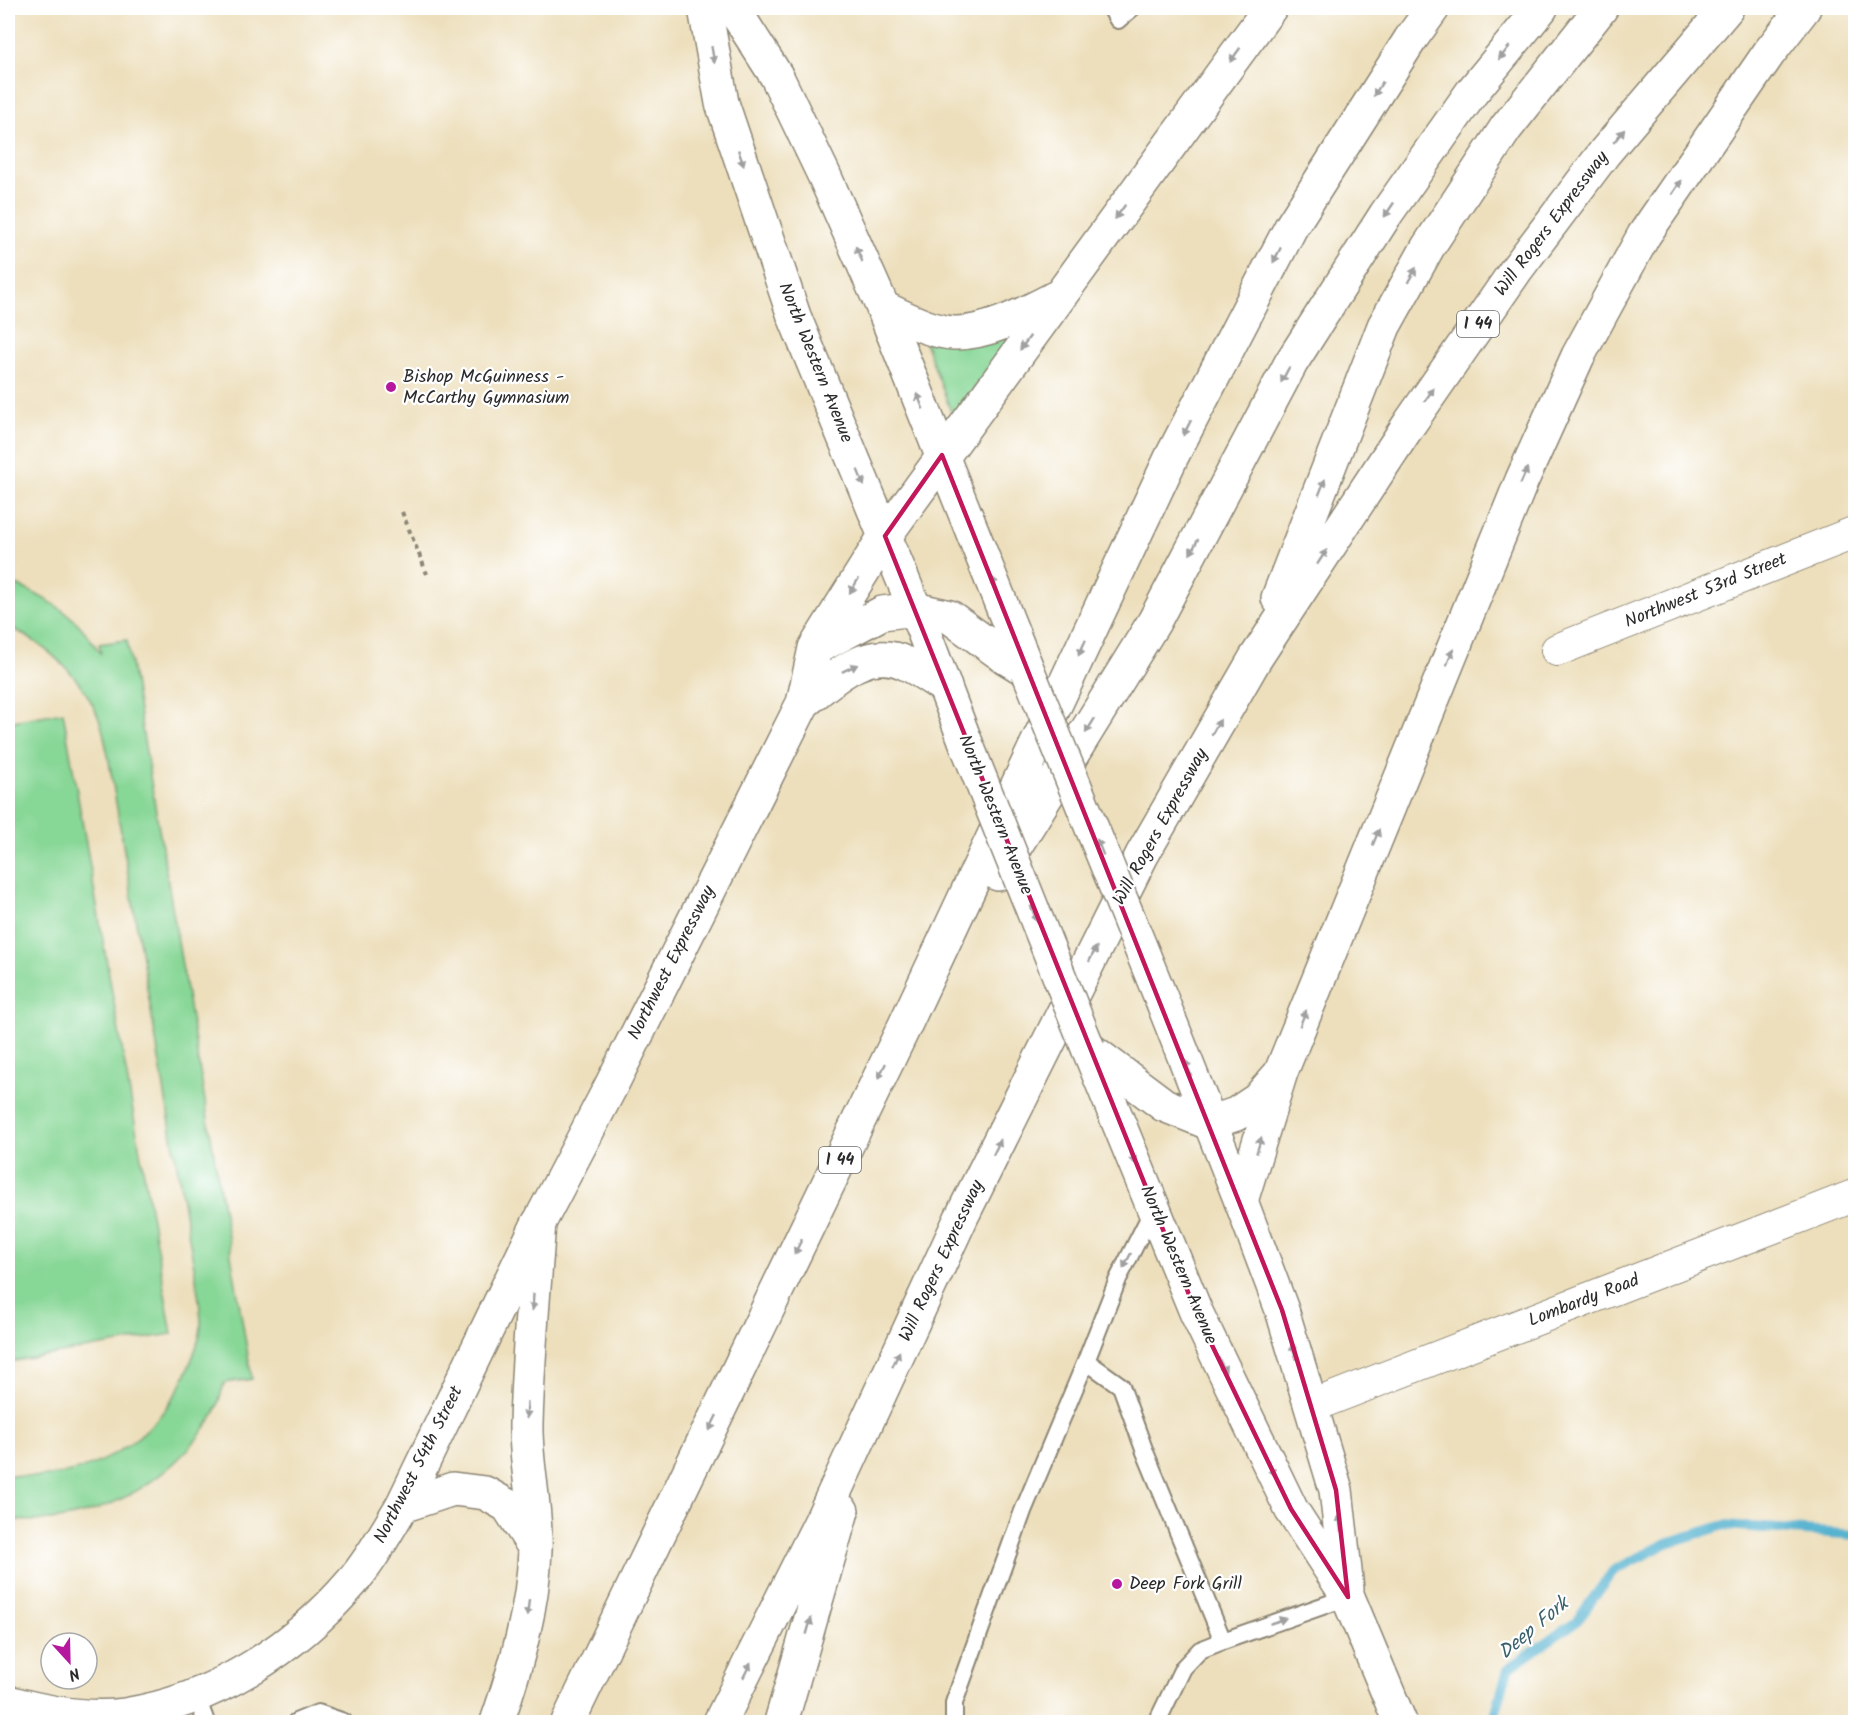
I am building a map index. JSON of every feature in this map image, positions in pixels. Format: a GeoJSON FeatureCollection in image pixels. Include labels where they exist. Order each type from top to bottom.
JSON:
{"type":"FeatureCollection","features":[{"type":"Feature","properties":{"kind":"main road","name":"North Western Avenue"},"geometry":{"type":"LineString","coordinates":[[705,8],[725,114],[795,316],[915,609],[1088,1048],[1116,1088],[1154,1209],[1196,1312],[1291,1509],[1348,1596],[1400,1722]]}},
{"type":"Feature","properties":{"kind":"main road","name":"North Western Avenue"},"geometry":{"type":"LineString","coordinates":[[733,8],[777,77],[824,175],[883,308],[942,455],[1017,656],[1161,998],[1241,1201],[1282,1310],[1336,1490],[1348,1596]]}},
{"type":"Feature","properties":{"kind":"main road","name":"Northwest Expressway"},"geometry":{"type":"LineString","coordinates":[[539,1222],[611,1086],[803,703],[815,648],[885,536],[942,455],[1270,8]]}},
{"type":"Feature","properties":{"kind":"main road","name":"I 44"},"geometry":{"type":"LineString","coordinates":[[568,1722],[904,1025],[1172,456],[1291,227],[1410,39],[1433,8]]}},
{"type":"Feature","properties":{"kind":"main road"},"geometry":{"type":"LineString","coordinates":[[904,1025],[1154,622],[1291,363],[1386,214],[1465,101],[1541,8]]}},
{"type":"Feature","properties":{"kind":"main road"},"geometry":{"type":"LineString","coordinates":[[1255,659],[1384,326],[1428,247],[1506,128],[1601,8]]}},
{"type":"Feature","properties":{"kind":"main road","name":"Will Rogers Expressway"},"geometry":{"type":"LineString","coordinates":[[720,1722],[823,1516],[961,1218],[1143,855],[1255,659],[1410,423],[1516,270],[1605,152],[1727,8]]}},
{"type":"Feature","properties":{"kind":"main road"},"geometry":{"type":"LineString","coordinates":[[1241,1201],[1281,1072],[1522,480],[1578,356],[1644,235],[1768,53],[1804,8]]}},
{"type":"Feature","properties":{"kind":"main road"},"geometry":{"type":"LineString","coordinates":[[883,308],[930,327],[954,333],[989,328],[1060,296]]}},
{"type":"Feature","properties":{"kind":"main road"},"geometry":{"type":"LineString","coordinates":[[815,648],[882,613],[915,609],[950,617],[1017,656]]}},
{"type":"Feature","properties":{"kind":"main road","name":"Northwest Expressway"},"geometry":{"type":"LineString","coordinates":[[803,703],[840,672],[867,660],[888,658],[904,662],[945,687]]}},
{"type":"Feature","properties":{"kind":"main road"},"geometry":{"type":"LineString","coordinates":[[1116,1088],[1209,1123],[1236,1114],[1257,1100],[1281,1072]]}},
{"type":"Feature","properties":{"kind":"main road"},"geometry":{"type":"LineString","coordinates":[[497,1722],[516,1666],[526,1618],[535,1550],[526,1426],[539,1222]]}},
{"type":"Feature","properties":{"kind":"main road","name":"Northwest 54th Street"},"geometry":{"type":"LineString","coordinates":[[8,1702],[84,1716],[158,1715],[201,1709],[226,1682],[259,1663],[293,1639],[324,1611],[365,1565],[402,1506],[539,1222]]}},
{"type":"Feature","properties":{"kind":"main road"},"geometry":{"type":"LineString","coordinates":[[781,1722],[871,1412]]}},
{"type":"Feature","properties":{"kind":"main road"},"geometry":{"type":"LineString","coordinates":[[402,1506],[453,1489],[485,1493],[508,1506],[535,1550]]}},
{"type":"Feature","properties":{"kind":"street","name":"Northwest 53rd Street"},"geometry":{"type":"LineString","coordinates":[[1557,650],[1856,532]]}},
{"type":"Feature","properties":{"kind":"street","name":"Lombardy Road"},"geometry":{"type":"LineString","coordinates":[[1312,1406],[1856,1195]]}},
{"type":"Feature","properties":{"kind":"lane"},"geometry":{"type":"LineString","coordinates":[[1111,8],[1118,20],[1132,8]]}},
{"type":"Feature","properties":{"kind":"lane"},"geometry":{"type":"LineString","coordinates":[[954,1722],[954,1703],[1023,1511],[1118,1279],[1154,1209]]}},
{"type":"Feature","properties":{"kind":"lane"},"geometry":{"type":"LineString","coordinates":[[1086,1361],[1121,1386],[1145,1452],[1223,1641]]}},
{"type":"Feature","properties":{"kind":"lane"},"geometry":{"type":"LineString","coordinates":[[1157,1722],[1183,1668],[1200,1650],[1348,1596]]}},
{"type":"Feature","properties":{"kind":"lane"},"geometry":{"type":"LineString","coordinates":[[296,1722],[318,1713],[344,1722]]}},
{"type":"Feature","properties":{"kind":"path"},"geometry":{"type":"LineString","coordinates":[[402,512],[427,574]]}},
{"type":"Feature","properties":{"kind":"highlighted area"},"geometry":{"type":"Polygon","coordinates":[[[942,455],[1282,1310],[1336,1490],[1348,1597],[1291,1509],[1196,1312],[885,536],[942,455]]]}},
{"type":"Feature","properties":{"kind":"green space"},"geometry":{"type":"Polygon","coordinates":[[[1023,323],[953,417],[925,342],[1023,323]]]}},
{"type":"Feature","properties":{"kind":"green space"},"geometry":{"type":"Polygon","coordinates":[[[8,582],[37,595],[66,613],[81,627],[101,654],[99,644],[127,640],[252,1379],[224,1383],[216,1410],[197,1439],[152,1481],[126,1497],[97,1509],[68,1517],[38,1521],[8,1519],[8,1475],[35,1477],[60,1474],[84,1468],[127,1446],[163,1412],[177,1391],[196,1347],[201,1330],[201,1319],[102,728],[92,704],[74,676],[37,643],[8,626],[8,582]]]}},
{"type":"Feature","properties":{"kind":"green space"},"geometry":{"type":"Polygon","coordinates":[[[63,712],[172,1334],[8,1362],[8,722],[63,712]]]}},
{"type":"Feature","properties":{"kind":"waterway","name":"Deep Fork"},"geometry":{"type":"LineString","coordinates":[[1493,1722],[1508,1669],[1576,1622],[1613,1571],[1667,1543],[1725,1525],[1856,1535]]}},
{"type":"Feature","properties":{"kind":"place","name":"Bishop McGuinness - McCarthy Gymnasium"},"geometry":{"type":"Point","coordinates":[391,387]}},
{"type":"Feature","properties":{"kind":"place","name":"Deep Fork Grill"},"geometry":{"type":"Point","coordinates":[1117,1584]}}]}
